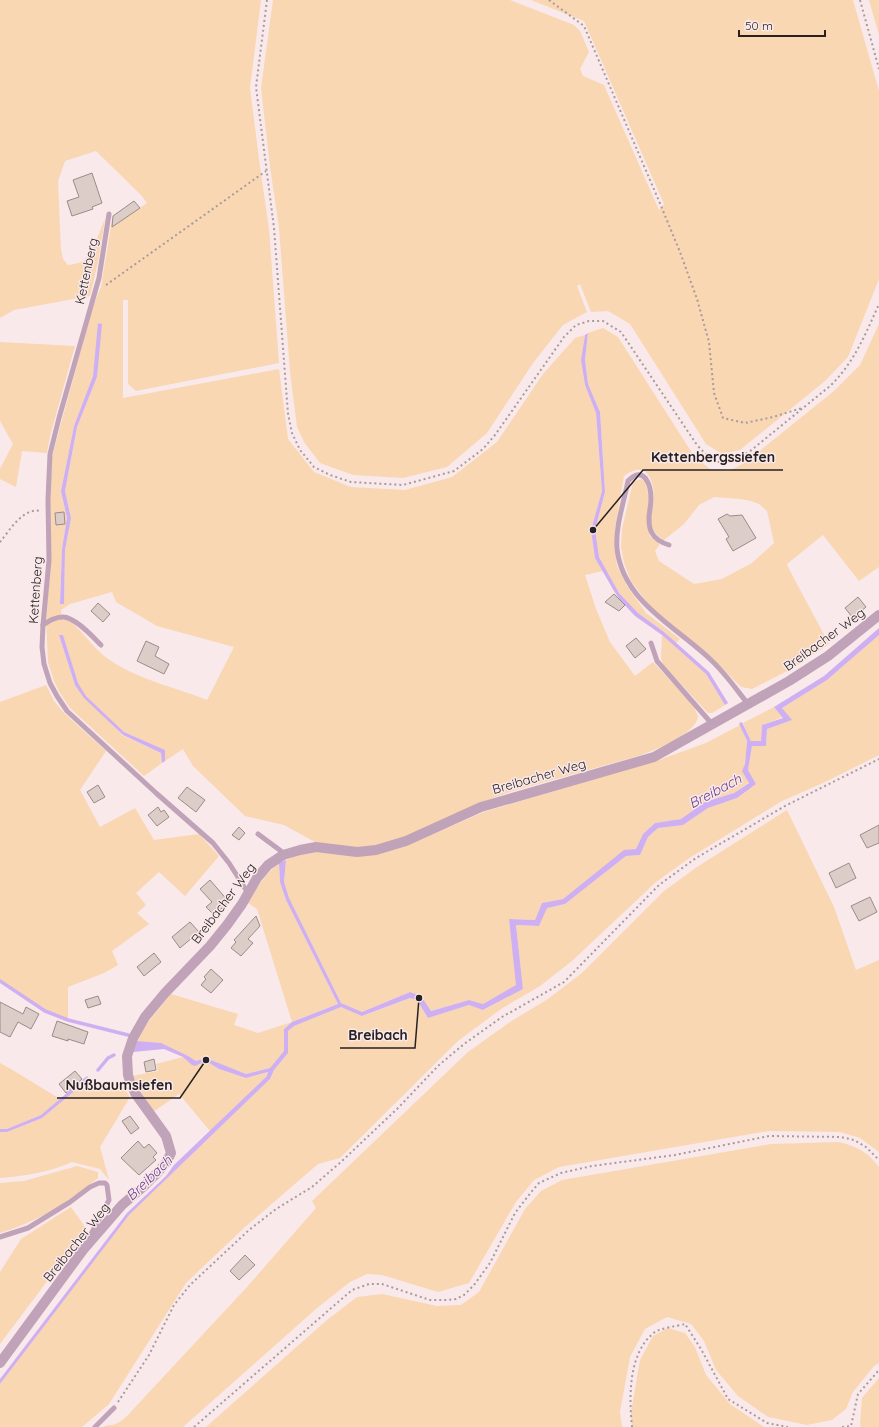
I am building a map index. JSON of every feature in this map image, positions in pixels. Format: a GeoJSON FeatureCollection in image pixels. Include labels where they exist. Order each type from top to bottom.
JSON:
{"type":"FeatureCollection","features":[{"type":"Feature","properties":{"kind":"street","name":"Breibacher Weg"},"geometry":{"type":"LineString","coordinates":[[0,1363],[83,1250],[122,1205],[143,1187],[166,1163],[171,1153],[166,1136],[135,1093],[128,1076],[127,1056],[133,1038],[145,1017],[165,993],[210,946],[227,925],[257,878],[268,865],[283,855],[316,847],[357,852],[376,850],[406,842],[481,807],[654,757],[789,681],[828,656],[879,615]]}},
{"type":"Feature","properties":{"kind":"lane","name":"Kettenberg"},"geometry":{"type":"LineString","coordinates":[[109,214],[99,278],[58,418],[50,454],[48,500],[49,560],[42,647],[44,664],[50,683],[67,711],[156,793],[213,842],[229,863],[248,893]]}},
{"type":"Feature","properties":{"kind":"lane"},"geometry":{"type":"LineString","coordinates":[[669,545],[661,542],[652,533],[649,519],[651,498],[647,479],[643,475],[639,474],[633,476],[628,481],[618,528],[617,548],[620,564],[625,576],[644,604],[710,659],[722,671],[748,704]]}},
{"type":"Feature","properties":{"kind":"lane"},"geometry":{"type":"LineString","coordinates":[[43,625],[52,619],[64,616],[77,622],[101,645]]}},
{"type":"Feature","properties":{"kind":"lane"},"geometry":{"type":"LineString","coordinates":[[651,643],[656,661],[712,724]]}},
{"type":"Feature","properties":{"kind":"lane"},"geometry":{"type":"LineString","coordinates":[[258,834],[281,851],[283,855]]}},
{"type":"Feature","properties":{"kind":"lane"},"geometry":{"type":"LineString","coordinates":[[0,1237],[28,1228],[70,1202],[90,1186],[104,1183],[107,1185],[109,1200],[83,1250]]}},
{"type":"Feature","properties":{"kind":"lane"},"geometry":{"type":"LineString","coordinates":[[95,1427],[114,1408]]}},
{"type":"Feature","properties":{"kind":"path"},"geometry":{"type":"LineString","coordinates":[[268,0],[256,87],[274,228],[288,414],[292,433],[300,450],[314,467],[330,476],[351,482],[403,485],[454,471],[483,449],[495,435],[564,336],[576,325],[589,321],[603,321],[621,332],[697,445],[709,458],[721,462],[734,461],[749,452],[841,375],[852,359],[879,304]]}},
{"type":"Feature","properties":{"kind":"path"},"geometry":{"type":"LineString","coordinates":[[549,0],[584,26],[680,252],[697,299],[709,342],[714,394],[723,418],[745,423],[774,417],[803,408]]}},
{"type":"Feature","properties":{"kind":"path"},"geometry":{"type":"LineString","coordinates":[[860,0],[879,69]]}},
{"type":"Feature","properties":{"kind":"path"},"geometry":{"type":"LineString","coordinates":[[94,293],[266,171]]}},
{"type":"Feature","properties":{"kind":"path"},"geometry":{"type":"LineString","coordinates":[[0,542],[28,512],[37,510],[48,513]]}},
{"type":"Feature","properties":{"kind":"path"},"geometry":{"type":"LineString","coordinates":[[114,1408],[149,1355],[174,1305],[190,1285],[249,1230],[276,1209],[312,1187],[342,1161],[398,1108],[438,1066],[483,1030],[502,1017],[564,982],[659,885],[696,858],[784,806],[879,759]]}},
{"type":"Feature","properties":{"kind":"path"},"geometry":{"type":"LineString","coordinates":[[194,1427],[352,1290],[368,1284],[382,1284],[430,1300],[456,1299],[464,1295],[474,1285],[490,1262],[515,1213],[532,1191],[539,1183],[561,1172],[592,1166],[674,1155],[769,1136],[840,1137],[854,1140],[866,1147],[879,1160]]}},
{"type":"Feature","properties":{"kind":"path"},"geometry":{"type":"LineString","coordinates":[[632,1427],[630,1403],[634,1368],[643,1345],[656,1332],[685,1324],[701,1349],[728,1399],[767,1423],[788,1427]]}},
{"type":"Feature","properties":{"kind":"path"},"geometry":{"type":"LineString","coordinates":[[842,1427],[851,1427],[858,1394],[879,1370]]}},
{"type":"Feature","properties":{"kind":"shaded area"},"geometry":{"type":"Polygon","coordinates":[[[0,0],[261,0],[250,88],[269,229],[279,363],[136,391],[128,384],[128,300],[123,300],[123,398],[279,369],[288,439],[314,472],[351,487],[405,490],[452,477],[497,442],[543,374],[575,338],[585,335],[581,360],[585,385],[596,413],[602,491],[591,530],[595,558],[603,571],[585,575],[596,609],[610,642],[635,676],[653,662],[693,705],[698,716],[696,723],[683,735],[645,754],[513,791],[479,803],[405,838],[358,848],[315,842],[284,825],[245,816],[193,766],[183,749],[165,761],[165,750],[124,732],[86,696],[78,683],[63,635],[59,635],[75,685],[122,735],[161,753],[162,763],[144,776],[70,708],[54,681],[48,662],[46,619],[51,560],[50,500],[52,457],[93,306],[101,287],[112,220],[125,218],[147,203],[142,196],[96,151],[65,161],[58,181],[61,250],[63,259],[68,265],[79,263],[86,258],[93,248],[105,219],[98,262],[90,296],[14,310],[0,318],[0,0]],[[99,323],[93,376],[74,426],[61,491],[67,518],[62,549],[60,604],[64,604],[65,550],[71,518],[65,491],[77,427],[97,377],[101,324],[99,323]],[[112,592],[70,604],[61,610],[62,620],[71,622],[103,655],[127,670],[207,700],[234,647],[157,626],[116,602],[112,592]]]}},
{"type":"Feature","properties":{"kind":"shaded area"},"geometry":{"type":"Polygon","coordinates":[[[273,0],[510,0],[574,25],[580,31],[589,52],[580,69],[583,76],[604,85],[659,210],[664,204],[584,21],[531,0],[853,0],[879,91],[879,279],[848,357],[825,381],[740,450],[722,454],[706,444],[630,324],[608,311],[591,312],[580,284],[577,286],[587,312],[563,325],[533,363],[487,433],[447,467],[403,478],[353,475],[320,463],[304,442],[297,427],[290,372],[279,228],[261,88],[273,0]]]}},
{"type":"Feature","properties":{"kind":"shaded area"},"geometry":{"type":"Polygon","coordinates":[[[869,0],[879,0],[879,35],[869,0]]]}},
{"type":"Feature","properties":{"kind":"shaded area"},"geometry":{"type":"Polygon","coordinates":[[[98,323],[102,324],[97,377],[77,427],[65,491],[71,518],[65,550],[64,604],[60,604],[62,549],[67,518],[61,491],[74,426],[93,376],[98,323]]]}},
{"type":"Feature","properties":{"kind":"shaded area"},"geometry":{"type":"Polygon","coordinates":[[[879,324],[879,567],[859,581],[823,535],[787,564],[829,644],[793,668],[752,689],[741,687],[711,657],[651,608],[631,581],[624,563],[621,547],[622,529],[633,482],[641,479],[645,481],[649,498],[647,519],[650,536],[660,544],[655,551],[659,561],[694,584],[722,579],[752,563],[774,543],[767,511],[759,504],[751,501],[714,497],[699,505],[684,524],[664,540],[653,529],[651,515],[654,491],[650,478],[643,471],[638,470],[624,476],[615,528],[614,547],[617,566],[627,586],[646,613],[680,639],[676,643],[638,613],[619,593],[599,557],[595,530],[605,492],[600,412],[588,384],[585,360],[588,333],[603,328],[618,337],[694,456],[710,469],[729,471],[746,462],[834,391],[860,365],[879,324]]]}},
{"type":"Feature","properties":{"kind":"shaded area"},"geometry":{"type":"Polygon","coordinates":[[[588,333],[585,360],[588,384],[600,412],[605,492],[595,530],[599,557],[619,593],[638,613],[664,632],[709,672],[728,703],[725,705],[706,674],[662,635],[635,616],[620,600],[595,558],[591,530],[602,491],[596,413],[585,385],[581,360],[585,335],[588,333]]]}},
{"type":"Feature","properties":{"kind":"shaded area"},"geometry":{"type":"Polygon","coordinates":[[[0,342],[75,346],[50,436],[47,453],[22,451],[16,487],[0,479],[0,469],[13,444],[0,421],[0,342]]]}},
{"type":"Feature","properties":{"kind":"shaded area"},"geometry":{"type":"Polygon","coordinates":[[[879,628],[879,635],[827,680],[782,708],[792,720],[767,729],[766,746],[752,746],[748,770],[756,784],[737,798],[708,808],[683,825],[658,828],[648,837],[640,855],[626,856],[565,904],[547,908],[539,926],[516,925],[523,989],[483,1010],[469,1005],[428,1018],[417,1000],[410,998],[362,1016],[341,1007],[294,1026],[288,1031],[288,1053],[274,1070],[270,1079],[129,1215],[0,1384],[0,1379],[127,1213],[166,1176],[174,1165],[267,1076],[268,1072],[246,1078],[219,1069],[206,1061],[195,1066],[183,1057],[164,1049],[133,1052],[136,1041],[161,1043],[196,1061],[206,1058],[246,1074],[270,1068],[284,1051],[284,1029],[292,1022],[338,1004],[286,900],[280,882],[279,863],[286,860],[284,882],[289,898],[341,1003],[362,1012],[410,992],[421,996],[431,1011],[469,1000],[483,1004],[516,985],[509,919],[535,920],[542,903],[563,899],[624,850],[636,849],[643,834],[655,823],[681,819],[705,802],[734,793],[749,783],[742,771],[745,764],[747,741],[761,741],[762,725],[783,718],[774,707],[824,676],[879,628]]]}},
{"type":"Feature","properties":{"kind":"shaded area"},"geometry":{"type":"Polygon","coordinates":[[[59,635],[63,635],[78,683],[86,696],[124,732],[165,750],[165,761],[162,763],[161,753],[123,735],[84,698],[75,685],[59,635]]]}},
{"type":"Feature","properties":{"kind":"shaded area"},"geometry":{"type":"Polygon","coordinates":[[[662,635],[706,674],[725,705],[712,713],[708,713],[664,666],[661,659],[662,635]]]}},
{"type":"Feature","properties":{"kind":"shaded area"},"geometry":{"type":"Polygon","coordinates":[[[879,635],[879,755],[823,783],[782,801],[691,857],[656,882],[572,961],[540,986],[501,1009],[458,1041],[340,1158],[318,1164],[245,1227],[186,1283],[109,1404],[82,1427],[0,1427],[0,1384],[129,1215],[270,1079],[274,1070],[288,1053],[288,1031],[294,1026],[341,1007],[363,1016],[410,998],[417,1000],[428,1018],[469,1005],[484,1010],[523,989],[516,925],[539,926],[546,908],[565,904],[626,856],[640,855],[648,837],[658,828],[683,825],[708,808],[737,798],[756,784],[748,770],[752,746],[766,746],[767,729],[791,720],[782,708],[827,680],[879,635]]]}},
{"type":"Feature","properties":{"kind":"shaded area"},"geometry":{"type":"Polygon","coordinates":[[[46,685],[54,701],[64,713],[106,751],[80,790],[100,827],[135,808],[154,840],[199,834],[219,856],[185,896],[159,872],[136,893],[146,905],[137,913],[149,924],[112,951],[118,965],[104,973],[68,987],[68,1020],[45,1011],[0,981],[0,702],[46,685]]]}},
{"type":"Feature","properties":{"kind":"shaded area"},"geometry":{"type":"Polygon","coordinates":[[[774,707],[783,717],[762,725],[761,741],[751,741],[743,723],[774,707]]]}},
{"type":"Feature","properties":{"kind":"shaded area"},"geometry":{"type":"Polygon","coordinates":[[[740,725],[747,741],[743,771],[749,782],[734,793],[705,802],[681,819],[655,823],[643,834],[636,849],[624,851],[563,899],[542,903],[535,920],[509,919],[517,985],[483,1004],[469,1000],[430,1011],[421,996],[410,992],[362,1012],[341,1003],[289,899],[284,882],[286,860],[301,854],[316,852],[330,853],[408,845],[484,812],[662,759],[706,743],[740,725]]]}},
{"type":"Feature","properties":{"kind":"shaded area"},"geometry":{"type":"Polygon","coordinates":[[[787,810],[834,907],[856,970],[879,960],[879,1152],[860,1138],[840,1132],[769,1131],[559,1167],[534,1180],[516,1202],[469,1283],[438,1292],[382,1275],[367,1274],[350,1282],[317,1308],[183,1427],[103,1427],[113,1425],[127,1416],[247,1287],[316,1208],[312,1201],[468,1052],[510,1022],[548,999],[582,973],[664,891],[697,867],[787,810]]]}},
{"type":"Feature","properties":{"kind":"shaded area"},"geometry":{"type":"Polygon","coordinates":[[[279,863],[280,882],[286,900],[338,1004],[292,1022],[257,909],[248,903],[265,877],[279,863]]]}},
{"type":"Feature","properties":{"kind":"shaded area"},"geometry":{"type":"Polygon","coordinates":[[[171,994],[238,1014],[234,1025],[258,1033],[292,1022],[284,1029],[284,1051],[270,1068],[246,1074],[206,1058],[196,1061],[188,1056],[136,1041],[149,1021],[171,994]]]}},
{"type":"Feature","properties":{"kind":"shaded area"},"geometry":{"type":"Polygon","coordinates":[[[183,1057],[193,1065],[206,1061],[219,1069],[246,1078],[269,1072],[267,1076],[210,1131],[179,1094],[153,1112],[132,1076],[158,1071],[156,1064],[183,1057]]]}},
{"type":"Feature","properties":{"kind":"shaded area"},"geometry":{"type":"Polygon","coordinates":[[[0,1063],[60,1099],[41,1115],[7,1129],[0,1129],[0,1063]]]}},
{"type":"Feature","properties":{"kind":"shaded area"},"geometry":{"type":"Polygon","coordinates":[[[87,1076],[89,1079],[42,1118],[7,1132],[0,1132],[0,1129],[7,1129],[41,1115],[87,1076]]]}},
{"type":"Feature","properties":{"kind":"shaded area"},"geometry":{"type":"Polygon","coordinates":[[[89,1079],[123,1086],[130,1097],[100,1147],[109,1180],[100,1169],[72,1162],[37,1173],[0,1178],[0,1132],[7,1132],[42,1118],[89,1079]]]}},
{"type":"Feature","properties":{"kind":"shaded area"},"geometry":{"type":"Polygon","coordinates":[[[839,1142],[866,1153],[879,1167],[879,1363],[874,1366],[853,1392],[846,1409],[832,1420],[807,1425],[768,1417],[738,1396],[716,1370],[704,1341],[691,1324],[667,1317],[645,1329],[630,1357],[620,1412],[622,1427],[206,1427],[327,1320],[357,1297],[382,1294],[437,1306],[461,1305],[479,1292],[525,1209],[541,1191],[562,1180],[771,1144],[839,1142]]]}},
{"type":"Feature","properties":{"kind":"shaded area"},"geometry":{"type":"Polygon","coordinates":[[[77,1166],[98,1172],[98,1178],[73,1197],[46,1214],[0,1233],[0,1183],[24,1181],[77,1166]]]}},
{"type":"Feature","properties":{"kind":"shaded area"},"geometry":{"type":"Polygon","coordinates":[[[71,1207],[85,1227],[72,1252],[48,1280],[0,1344],[0,1272],[21,1239],[71,1207]]]}},
{"type":"Feature","properties":{"kind":"shaded area"},"geometry":{"type":"Polygon","coordinates":[[[668,1328],[685,1333],[695,1347],[706,1375],[730,1404],[764,1427],[632,1427],[631,1412],[640,1360],[653,1336],[668,1328]]]}},
{"type":"Feature","properties":{"kind":"shaded area"},"geometry":{"type":"Polygon","coordinates":[[[879,1378],[879,1427],[861,1427],[862,1398],[879,1378]]]}},
{"type":"Feature","properties":{"kind":"building"},"geometry":{"type":"Polygon","coordinates":[[[92,173],[102,203],[92,207],[93,209],[72,216],[67,201],[79,197],[73,180],[92,173]]]}},
{"type":"Feature","properties":{"kind":"building"},"geometry":{"type":"Polygon","coordinates":[[[134,201],[140,208],[112,227],[113,216],[134,201]]]}},
{"type":"Feature","properties":{"kind":"building"},"geometry":{"type":"Polygon","coordinates":[[[64,512],[65,524],[56,525],[55,513],[64,512]]]}},
{"type":"Feature","properties":{"kind":"building"},"geometry":{"type":"Polygon","coordinates":[[[727,514],[730,516],[742,515],[756,538],[733,551],[726,539],[729,537],[718,519],[727,514]]]}},
{"type":"Feature","properties":{"kind":"building"},"geometry":{"type":"Polygon","coordinates":[[[614,594],[625,605],[619,611],[605,602],[614,594]]]}},
{"type":"Feature","properties":{"kind":"building"},"geometry":{"type":"Polygon","coordinates":[[[858,597],[866,607],[853,618],[845,608],[858,597]]]}},
{"type":"Feature","properties":{"kind":"building"},"geometry":{"type":"Polygon","coordinates":[[[98,603],[110,614],[103,622],[91,611],[98,603]]]}},
{"type":"Feature","properties":{"kind":"building"},"geometry":{"type":"Polygon","coordinates":[[[636,638],[646,649],[635,658],[626,646],[636,638]]]}},
{"type":"Feature","properties":{"kind":"building"},"geometry":{"type":"Polygon","coordinates":[[[146,641],[159,647],[155,656],[169,664],[164,674],[137,661],[146,641]]]}},
{"type":"Feature","properties":{"kind":"building"},"geometry":{"type":"Polygon","coordinates":[[[98,785],[105,797],[94,803],[87,792],[98,785]]]}},
{"type":"Feature","properties":{"kind":"building"},"geometry":{"type":"Polygon","coordinates":[[[187,787],[205,800],[196,812],[178,798],[187,787]]]}},
{"type":"Feature","properties":{"kind":"building"},"geometry":{"type":"Polygon","coordinates":[[[158,807],[161,812],[164,810],[169,817],[157,826],[148,815],[158,807]]]}},
{"type":"Feature","properties":{"kind":"building"},"geometry":{"type":"Polygon","coordinates":[[[879,825],[879,843],[867,848],[860,835],[879,825]]]}},
{"type":"Feature","properties":{"kind":"building"},"geometry":{"type":"Polygon","coordinates":[[[239,827],[245,833],[239,840],[232,835],[239,827]]]}},
{"type":"Feature","properties":{"kind":"building"},"geometry":{"type":"Polygon","coordinates":[[[849,863],[856,878],[836,888],[829,873],[849,863]]]}},
{"type":"Feature","properties":{"kind":"building"},"geometry":{"type":"Polygon","coordinates":[[[210,880],[229,902],[214,915],[206,907],[212,902],[200,889],[210,880]]]}},
{"type":"Feature","properties":{"kind":"building"},"geometry":{"type":"Polygon","coordinates":[[[870,897],[877,912],[859,921],[851,906],[870,897]]]}},
{"type":"Feature","properties":{"kind":"building"},"geometry":{"type":"Polygon","coordinates":[[[256,916],[260,926],[248,939],[253,943],[241,956],[231,948],[236,942],[234,940],[256,916]]]}},
{"type":"Feature","properties":{"kind":"building"},"geometry":{"type":"Polygon","coordinates":[[[190,922],[199,932],[180,948],[172,937],[190,922]]]}},
{"type":"Feature","properties":{"kind":"building"},"geometry":{"type":"Polygon","coordinates":[[[154,953],[161,962],[144,976],[137,967],[154,953]]]}},
{"type":"Feature","properties":{"kind":"building"},"geometry":{"type":"Polygon","coordinates":[[[211,969],[223,980],[211,993],[201,985],[206,979],[204,977],[211,969]]]}},
{"type":"Feature","properties":{"kind":"building"},"geometry":{"type":"Polygon","coordinates":[[[98,996],[101,1004],[88,1008],[85,1000],[98,996]]]}},
{"type":"Feature","properties":{"kind":"building"},"geometry":{"type":"Polygon","coordinates":[[[0,1002],[23,1014],[26,1007],[39,1014],[31,1029],[18,1022],[10,1037],[0,1032],[0,1002]]]}},
{"type":"Feature","properties":{"kind":"building"},"geometry":{"type":"Polygon","coordinates":[[[57,1021],[88,1032],[84,1044],[52,1036],[57,1021]]]}},
{"type":"Feature","properties":{"kind":"building"},"geometry":{"type":"Polygon","coordinates":[[[154,1059],[156,1070],[146,1072],[144,1062],[154,1059]]]}},
{"type":"Feature","properties":{"kind":"building"},"geometry":{"type":"Polygon","coordinates":[[[75,1071],[82,1079],[66,1093],[59,1084],[75,1071]]]}},
{"type":"Feature","properties":{"kind":"building"},"geometry":{"type":"Polygon","coordinates":[[[130,1116],[139,1128],[131,1134],[122,1121],[130,1116]]]}},
{"type":"Feature","properties":{"kind":"building"},"geometry":{"type":"Polygon","coordinates":[[[138,1141],[144,1148],[149,1144],[157,1153],[153,1157],[156,1160],[139,1175],[121,1158],[138,1141]]]}},
{"type":"Feature","properties":{"kind":"building"},"geometry":{"type":"Polygon","coordinates":[[[245,1255],[255,1265],[239,1280],[230,1271],[245,1255]]]}},
{"type":"Feature","properties":{"kind":"waterway"},"geometry":{"type":"LineString","coordinates":[[741,724],[750,743]]}},
{"type":"Feature","properties":{"kind":"waterway"},"geometry":{"type":"LineString","coordinates":[[0,981],[45,1011],[68,1020],[128,1035]]}},
{"type":"Feature","properties":{"kind":"waterway"},"geometry":{"type":"LineString","coordinates":[[98,1070],[108,1058],[114,1055]]}},
{"type":"Feature","properties":{"kind":"place","name":"Kettenbergssiefen"},"geometry":{"type":"Point","coordinates":[593,530]}},
{"type":"Feature","properties":{"kind":"place","name":"Breibach"},"geometry":{"type":"Point","coordinates":[419,998]}},
{"type":"Feature","properties":{"kind":"place","name":"Nußbaumsiefen"},"geometry":{"type":"Point","coordinates":[206,1060]}}]}
